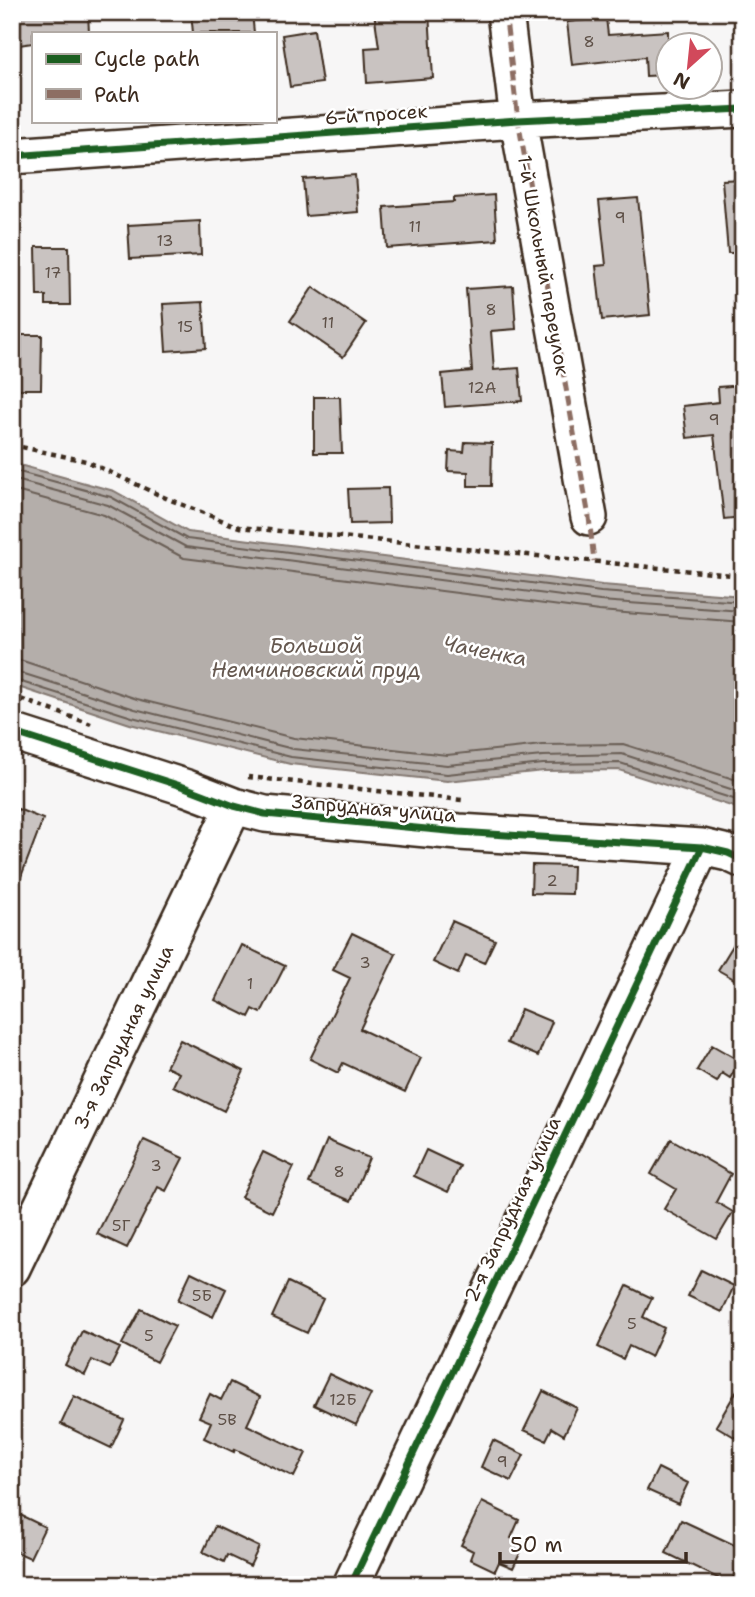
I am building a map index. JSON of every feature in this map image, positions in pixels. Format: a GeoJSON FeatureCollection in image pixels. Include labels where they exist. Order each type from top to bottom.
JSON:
{"type":"FeatureCollection","features":[{"type":"Feature","properties":{"kind":"street","name":"1-й Школьный переулок"},"geometry":{"type":"LineString","coordinates":[[505,12],[518,120],[589,517]]}},
{"type":"Feature","properties":{"kind":"street","name":"6-й просек"},"geometry":{"type":"LineString","coordinates":[[12,156],[518,120],[743,109]]}},
{"type":"Feature","properties":{"kind":"street","name":"Запрудная улица"},"geometry":{"type":"LineString","coordinates":[[12,732],[187,788],[236,791],[265,814],[459,832],[702,847],[729,853],[743,860]]}},
{"type":"Feature","properties":{"kind":"street","name":"3-я Запрудная улица"},"geometry":{"type":"LineString","coordinates":[[12,1268],[236,791]]}},
{"type":"Feature","properties":{"kind":"street","name":"2-я Запрудная улица"},"geometry":{"type":"LineString","coordinates":[[351,1585],[702,847]]}},
{"type":"Feature","properties":{"kind":"path"},"geometry":{"type":"LineString","coordinates":[[12,445],[86,461],[168,499],[239,527],[743,576]]}},
{"type":"Feature","properties":{"kind":"path"},"geometry":{"type":"LineString","coordinates":[[12,695],[100,727]]}},
{"type":"Feature","properties":{"kind":"path"},"geometry":{"type":"LineString","coordinates":[[236,791],[474,801]]}},
{"type":"Feature","properties":{"kind":"water","name":"Большой Немчиновский пруд"},"geometry":{"type":"Polygon","coordinates":[[[12,463],[114,491],[188,532],[602,585],[743,596],[743,810],[619,770],[544,771],[447,781],[290,764],[130,724],[12,685],[12,463]]]}},
{"type":"Feature","properties":{"kind":"building"},"geometry":{"type":"Polygon","coordinates":[[[12,12],[88,12],[89,32],[32,32],[32,43],[12,46],[12,12]]]}},
{"type":"Feature","properties":{"kind":"building"},"geometry":{"type":"Polygon","coordinates":[[[191,12],[252,12],[254,32],[193,32],[191,12]]]}},
{"type":"Feature","properties":{"kind":"building"},"geometry":{"type":"Polygon","coordinates":[[[374,12],[429,12],[433,78],[367,83],[365,48],[379,47],[374,12]]]}},
{"type":"Feature","properties":{"kind":"building"},"geometry":{"type":"Polygon","coordinates":[[[606,18],[608,35],[668,31],[654,32],[654,76],[646,76],[645,57],[572,65],[567,22],[606,18]]]}},
{"type":"Feature","properties":{"kind":"building"},"geometry":{"type":"Polygon","coordinates":[[[314,30],[322,83],[290,87],[282,35],[314,30]]]}},
{"type":"Feature","properties":{"kind":"building"},"geometry":{"type":"Polygon","coordinates":[[[355,175],[358,212],[306,216],[303,179],[355,175]]]}},
{"type":"Feature","properties":{"kind":"building"},"geometry":{"type":"Polygon","coordinates":[[[743,179],[743,253],[728,253],[722,180],[743,179]]]}},
{"type":"Feature","properties":{"kind":"building"},"geometry":{"type":"Polygon","coordinates":[[[494,195],[497,240],[387,248],[384,207],[454,202],[454,198],[494,195]]]}},
{"type":"Feature","properties":{"kind":"building"},"geometry":{"type":"Polygon","coordinates":[[[638,198],[650,315],[602,320],[596,266],[606,265],[599,201],[638,198]]]}},
{"type":"Feature","properties":{"kind":"building"},"geometry":{"type":"Polygon","coordinates":[[[200,221],[201,255],[130,259],[128,225],[200,221]]]}},
{"type":"Feature","properties":{"kind":"building"},"geometry":{"type":"Polygon","coordinates":[[[36,247],[69,247],[70,305],[46,305],[46,296],[37,296],[36,247]]]}},
{"type":"Feature","properties":{"kind":"building"},"geometry":{"type":"Polygon","coordinates":[[[513,286],[516,329],[491,331],[494,370],[519,368],[522,401],[445,407],[442,374],[472,371],[466,289],[513,286]]]}},
{"type":"Feature","properties":{"kind":"building"},"geometry":{"type":"Polygon","coordinates":[[[313,287],[366,323],[343,357],[290,321],[313,287]]]}},
{"type":"Feature","properties":{"kind":"building"},"geometry":{"type":"Polygon","coordinates":[[[203,302],[206,348],[166,351],[163,304],[203,302]]]}},
{"type":"Feature","properties":{"kind":"building"},"geometry":{"type":"Polygon","coordinates":[[[12,335],[42,335],[41,389],[12,389],[12,335]]]}},
{"type":"Feature","properties":{"kind":"building"},"geometry":{"type":"Polygon","coordinates":[[[743,385],[743,517],[724,519],[714,435],[687,438],[683,406],[719,402],[718,387],[743,385]]]}},
{"type":"Feature","properties":{"kind":"building"},"geometry":{"type":"Polygon","coordinates":[[[314,397],[340,397],[342,453],[314,453],[314,397]]]}},
{"type":"Feature","properties":{"kind":"building"},"geometry":{"type":"Polygon","coordinates":[[[465,442],[492,443],[491,486],[468,486],[468,472],[448,471],[449,451],[464,452],[465,442]]]}},
{"type":"Feature","properties":{"kind":"building"},"geometry":{"type":"Polygon","coordinates":[[[388,488],[389,523],[350,524],[348,489],[388,488]]]}},
{"type":"Feature","properties":{"kind":"building"},"geometry":{"type":"Polygon","coordinates":[[[18,809],[43,819],[12,895],[12,825],[18,809]]]}},
{"type":"Feature","properties":{"kind":"building"},"geometry":{"type":"Polygon","coordinates":[[[532,865],[573,866],[572,894],[531,893],[532,865]]]}},
{"type":"Feature","properties":{"kind":"building"},"geometry":{"type":"Polygon","coordinates":[[[452,921],[495,940],[484,963],[466,955],[458,974],[433,962],[452,921]]]}},
{"type":"Feature","properties":{"kind":"building"},"geometry":{"type":"Polygon","coordinates":[[[743,929],[743,984],[718,970],[743,929]]]}},
{"type":"Feature","properties":{"kind":"building"},"geometry":{"type":"Polygon","coordinates":[[[352,933],[396,954],[360,1029],[421,1058],[405,1092],[343,1063],[338,1073],[310,1059],[350,978],[333,970],[352,933]]]}},
{"type":"Feature","properties":{"kind":"building"},"geometry":{"type":"Polygon","coordinates":[[[242,945],[285,966],[261,1013],[253,1009],[249,1017],[215,1000],[242,945]]]}},
{"type":"Feature","properties":{"kind":"building"},"geometry":{"type":"Polygon","coordinates":[[[521,1009],[552,1022],[538,1056],[507,1043],[521,1009]]]}},
{"type":"Feature","properties":{"kind":"building"},"geometry":{"type":"Polygon","coordinates":[[[180,1040],[244,1071],[224,1111],[173,1086],[179,1073],[166,1067],[180,1040]]]}},
{"type":"Feature","properties":{"kind":"building"},"geometry":{"type":"Polygon","coordinates":[[[712,1045],[740,1061],[730,1078],[722,1073],[717,1082],[697,1070],[712,1045]]]}},
{"type":"Feature","properties":{"kind":"building"},"geometry":{"type":"Polygon","coordinates":[[[671,1139],[731,1174],[716,1202],[733,1212],[717,1239],[664,1209],[676,1189],[651,1174],[671,1139]]]}},
{"type":"Feature","properties":{"kind":"building"},"geometry":{"type":"Polygon","coordinates":[[[144,1140],[183,1158],[166,1191],[158,1187],[127,1248],[97,1234],[144,1140]]]}},
{"type":"Feature","properties":{"kind":"building"},"geometry":{"type":"Polygon","coordinates":[[[327,1140],[369,1158],[351,1201],[309,1183],[327,1140]]]}},
{"type":"Feature","properties":{"kind":"building"},"geometry":{"type":"Polygon","coordinates":[[[426,1150],[460,1166],[448,1192],[414,1176],[426,1150]]]}},
{"type":"Feature","properties":{"kind":"building"},"geometry":{"type":"Polygon","coordinates":[[[263,1152],[294,1167],[272,1212],[241,1197],[263,1152]]]}},
{"type":"Feature","properties":{"kind":"building"},"geometry":{"type":"Polygon","coordinates":[[[701,1270],[734,1286],[722,1312],[688,1296],[701,1270]]]}},
{"type":"Feature","properties":{"kind":"building"},"geometry":{"type":"Polygon","coordinates":[[[191,1272],[226,1289],[213,1317],[178,1300],[191,1272]]]}},
{"type":"Feature","properties":{"kind":"building"},"geometry":{"type":"Polygon","coordinates":[[[288,1282],[323,1299],[307,1333],[272,1317],[288,1282]]]}},
{"type":"Feature","properties":{"kind":"building"},"geometry":{"type":"Polygon","coordinates":[[[627,1286],[652,1298],[643,1317],[664,1328],[651,1357],[629,1346],[623,1359],[598,1347],[627,1286]]]}},
{"type":"Feature","properties":{"kind":"building"},"geometry":{"type":"Polygon","coordinates":[[[141,1309],[175,1326],[156,1362],[122,1344],[141,1309]]]}},
{"type":"Feature","properties":{"kind":"building"},"geometry":{"type":"Polygon","coordinates":[[[82,1331],[120,1348],[110,1368],[92,1360],[85,1375],[65,1365],[82,1331]]]}},
{"type":"Feature","properties":{"kind":"building"},"geometry":{"type":"Polygon","coordinates":[[[329,1374],[371,1394],[356,1425],[314,1405],[329,1374]]]}},
{"type":"Feature","properties":{"kind":"building"},"geometry":{"type":"Polygon","coordinates":[[[743,1380],[743,1442],[716,1426],[743,1380]]]}},
{"type":"Feature","properties":{"kind":"building"},"geometry":{"type":"Polygon","coordinates":[[[230,1382],[260,1397],[247,1425],[306,1453],[294,1477],[235,1449],[234,1452],[204,1438],[211,1422],[199,1417],[210,1394],[221,1400],[230,1382]]]}},
{"type":"Feature","properties":{"kind":"building"},"geometry":{"type":"Polygon","coordinates":[[[543,1391],[577,1408],[564,1435],[552,1428],[546,1440],[524,1430],[543,1391]]]}},
{"type":"Feature","properties":{"kind":"building"},"geometry":{"type":"Polygon","coordinates":[[[74,1396],[124,1420],[111,1448],[61,1424],[74,1396]]]}},
{"type":"Feature","properties":{"kind":"building"},"geometry":{"type":"Polygon","coordinates":[[[493,1440],[524,1455],[511,1481],[481,1467],[493,1440]]]}},
{"type":"Feature","properties":{"kind":"building"},"geometry":{"type":"Polygon","coordinates":[[[658,1468],[688,1483],[678,1504],[647,1490],[658,1468]]]}},
{"type":"Feature","properties":{"kind":"building"},"geometry":{"type":"Polygon","coordinates":[[[482,1502],[519,1520],[511,1538],[524,1545],[513,1568],[499,1562],[495,1571],[470,1559],[473,1551],[461,1545],[482,1502]]]}},
{"type":"Feature","properties":{"kind":"building"},"geometry":{"type":"Polygon","coordinates":[[[12,1511],[45,1527],[30,1558],[12,1550],[12,1511]]]}},
{"type":"Feature","properties":{"kind":"building"},"geometry":{"type":"Polygon","coordinates":[[[681,1520],[743,1549],[743,1557],[730,1584],[666,1553],[681,1520]]]}},
{"type":"Feature","properties":{"kind":"building"},"geometry":{"type":"Polygon","coordinates":[[[215,1526],[259,1547],[250,1566],[227,1555],[224,1562],[203,1552],[215,1526]]]}},
{"type":"Feature","properties":{"kind":"marked path"},"geometry":{"type":"LineString","coordinates":[[505,12],[518,120],[589,517],[594,561]]}},
{"type":"Feature","properties":{"kind":"cycle path"},"geometry":{"type":"LineString","coordinates":[[12,156],[518,120],[743,109]]}},
{"type":"Feature","properties":{"kind":"cycle path"},"geometry":{"type":"LineString","coordinates":[[12,732],[265,814],[459,832],[702,847],[728,853],[743,860]]}},
{"type":"Feature","properties":{"kind":"cycle path"},"geometry":{"type":"LineString","coordinates":[[351,1585],[702,847]]}},
{"type":"Feature","properties":{"kind":"water label","name":"Чаченка"},"geometry":{"type":"Point","coordinates":[485,651]}}]}
